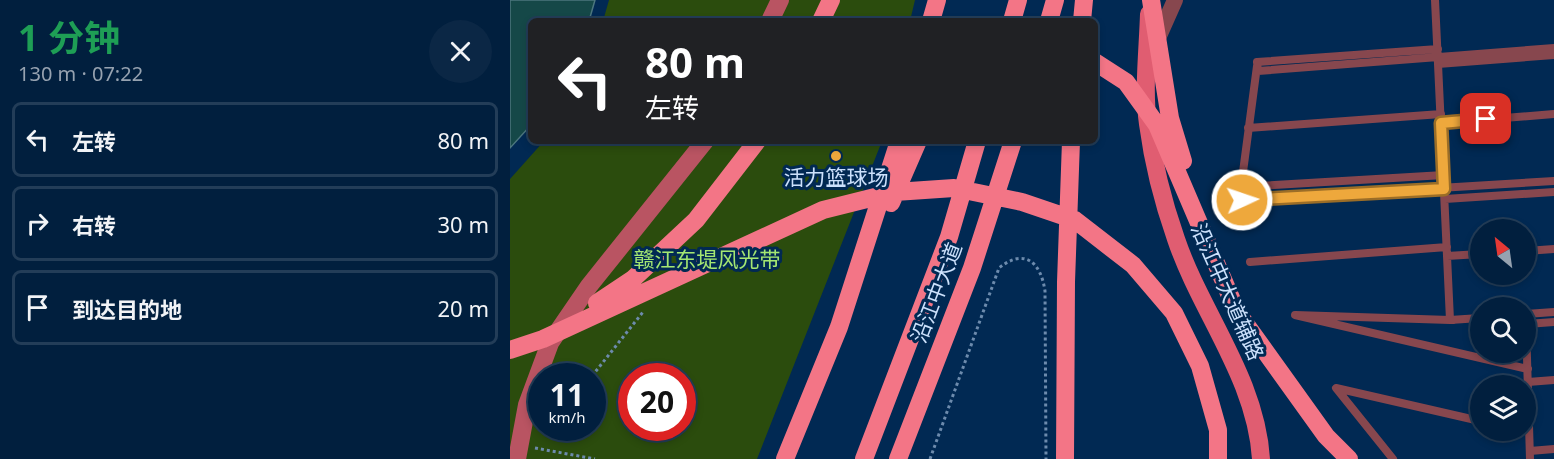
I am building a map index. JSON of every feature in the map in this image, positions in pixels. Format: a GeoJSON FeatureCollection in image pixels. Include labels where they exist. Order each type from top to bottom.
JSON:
{"type":"FeatureCollection","features":[{"type":"Feature","properties":{"kind":"highway"},"geometry":{"type":"LineString","coordinates":[[822,18],[831,0]]}},
{"type":"Feature","properties":{"kind":"highway"},"geometry":{"type":"LineString","coordinates":[[932,18],[937,0]]}},
{"type":"Feature","properties":{"kind":"highway"},"geometry":{"type":"LineString","coordinates":[[1013,18],[1018,0]]}},
{"type":"Feature","properties":{"kind":"highway"},"geometry":{"type":"LineString","coordinates":[[1050,18],[1055,0]]}},
{"type":"Feature","properties":{"kind":"highway"},"geometry":{"type":"LineString","coordinates":[[1082,18],[1084,0]]}},
{"type":"Feature","properties":{"kind":"highway"},"geometry":{"type":"LineString","coordinates":[[1150,0],[1170,118],[1202,226]]}},
{"type":"Feature","properties":{"kind":"highway"},"geometry":{"type":"LineString","coordinates":[[1098,64],[1126,82],[1157,125],[1237,312],[1326,436],[1348,459]]}},
{"type":"Feature","properties":{"kind":"highway"},"geometry":{"type":"LineString","coordinates":[[543,339],[633,279],[696,220],[755,144]]}},
{"type":"Feature","properties":{"kind":"highway"},"geometry":{"type":"LineString","coordinates":[[839,327],[898,144]]}},
{"type":"Feature","properties":{"kind":"highway"},"geometry":{"type":"LineString","coordinates":[[785,459],[917,144]]}},
{"type":"Feature","properties":{"kind":"highway","name":"沿江中大道"},"geometry":{"type":"LineString","coordinates":[[864,459],[950,237],[976,144]]}},
{"type":"Feature","properties":{"kind":"highway","name":"沿江中大道"},"geometry":{"type":"LineString","coordinates":[[898,459],[972,268],[1012,144]]}},
{"type":"Feature","properties":{"kind":"highway"},"geometry":{"type":"LineString","coordinates":[[1065,459],[1065,282],[1071,144]]}},
{"type":"Feature","properties":{"kind":"highway"},"geometry":{"type":"LineString","coordinates":[[510,350],[543,339],[823,210],[895,192],[954,188],[1022,202],[1075,220],[1133,265],[1174,313],[1200,366],[1218,430],[1218,459]]}},
{"type":"Feature","properties":{"kind":"main road","name":"沿江中大道辅路"},"geometry":{"type":"LineString","coordinates":[[1150,0],[1148,122],[1160,184],[1176,240],[1204,305],[1239,370],[1260,438],[1261,459]]}},
{"type":"Feature","properties":{"kind":"street"},"geometry":{"type":"LineString","coordinates":[[771,18],[780,0]]}},
{"type":"Feature","properties":{"kind":"street"},"geometry":{"type":"LineString","coordinates":[[1148,59],[1175,0]]}},
{"type":"Feature","properties":{"kind":"street"},"geometry":{"type":"LineString","coordinates":[[517,459],[527,405],[549,343],[589,286],[703,144]]}},
{"type":"Feature","properties":{"kind":"lane"},"geometry":{"type":"LineString","coordinates":[[1435,0],[1450,320]]}},
{"type":"Feature","properties":{"kind":"lane"},"geometry":{"type":"LineString","coordinates":[[1438,57],[1554,48]]}},
{"type":"Feature","properties":{"kind":"lane"},"geometry":{"type":"LineString","coordinates":[[1554,55],[1257,62],[1241,187],[1242,200],[1554,181]]}},
{"type":"Feature","properties":{"kind":"lane"},"geometry":{"type":"LineString","coordinates":[[1248,128],[1554,114]]}},
{"type":"Feature","properties":{"kind":"lane"},"geometry":{"type":"LineString","coordinates":[[1241,187],[1444,175]]}},
{"type":"Feature","properties":{"kind":"lane"},"geometry":{"type":"LineString","coordinates":[[1445,199],[1554,192]]}},
{"type":"Feature","properties":{"kind":"lane"},"geometry":{"type":"LineString","coordinates":[[1536,250],[1554,249]]}},
{"type":"Feature","properties":{"kind":"lane"},"geometry":{"type":"LineString","coordinates":[[1250,262],[1447,252],[1470,253]]}},
{"type":"Feature","properties":{"kind":"lane"},"geometry":{"type":"LineString","coordinates":[[1536,318],[1554,312]]}},
{"type":"Feature","properties":{"kind":"lane"},"geometry":{"type":"LineString","coordinates":[[1470,320],[1295,315],[1528,369]]}},
{"type":"Feature","properties":{"kind":"lane"},"geometry":{"type":"LineString","coordinates":[[1536,321],[1554,322]]}},
{"type":"Feature","properties":{"kind":"lane"},"geometry":{"type":"LineString","coordinates":[[1528,363],[1528,375]]}},
{"type":"Feature","properties":{"kind":"lane"},"geometry":{"type":"LineString","coordinates":[[1536,381],[1554,380]]}},
{"type":"Feature","properties":{"kind":"lane"},"geometry":{"type":"LineString","coordinates":[[1393,459],[1336,388],[1470,419]]}},
{"type":"Feature","properties":{"kind":"lane"},"geometry":{"type":"LineString","coordinates":[[1530,455],[1554,449]]}},
{"type":"Feature","properties":{"kind":"path"},"geometry":{"type":"LineString","coordinates":[[930,459],[999,268],[1019,257],[1031,261],[1042,274],[1046,291],[1046,459]]}},
{"type":"Feature","properties":{"kind":"path"},"geometry":{"type":"LineString","coordinates":[[531,447],[595,459]]}},
{"type":"Feature","properties":{"kind":"green space"},"geometry":{"type":"Polygon","coordinates":[[[609,0],[915,0],[911,18],[604,18],[609,0]]]}},
{"type":"Feature","properties":{"kind":"green space","name":"赣江东堤风光带"},"geometry":{"type":"Polygon","coordinates":[[[541,144],[881,144],[757,459],[510,459],[510,179],[541,144]]]}},
{"type":"Feature","properties":{"kind":"shaded area"},"geometry":{"type":"Polygon","coordinates":[[[510,0],[595,0],[590,18],[528,18],[528,128],[510,148],[510,0]]]}},
{"type":"Feature","properties":{"kind":"place","name":"活力篮球场"},"geometry":{"type":"Point","coordinates":[836,156]}},
{"type":"Feature","properties":{"kind":"route"},"geometry":{"type":"LineString","coordinates":[[1242,200],[1444,189],[1441,123],[1486,119]]}}]}
